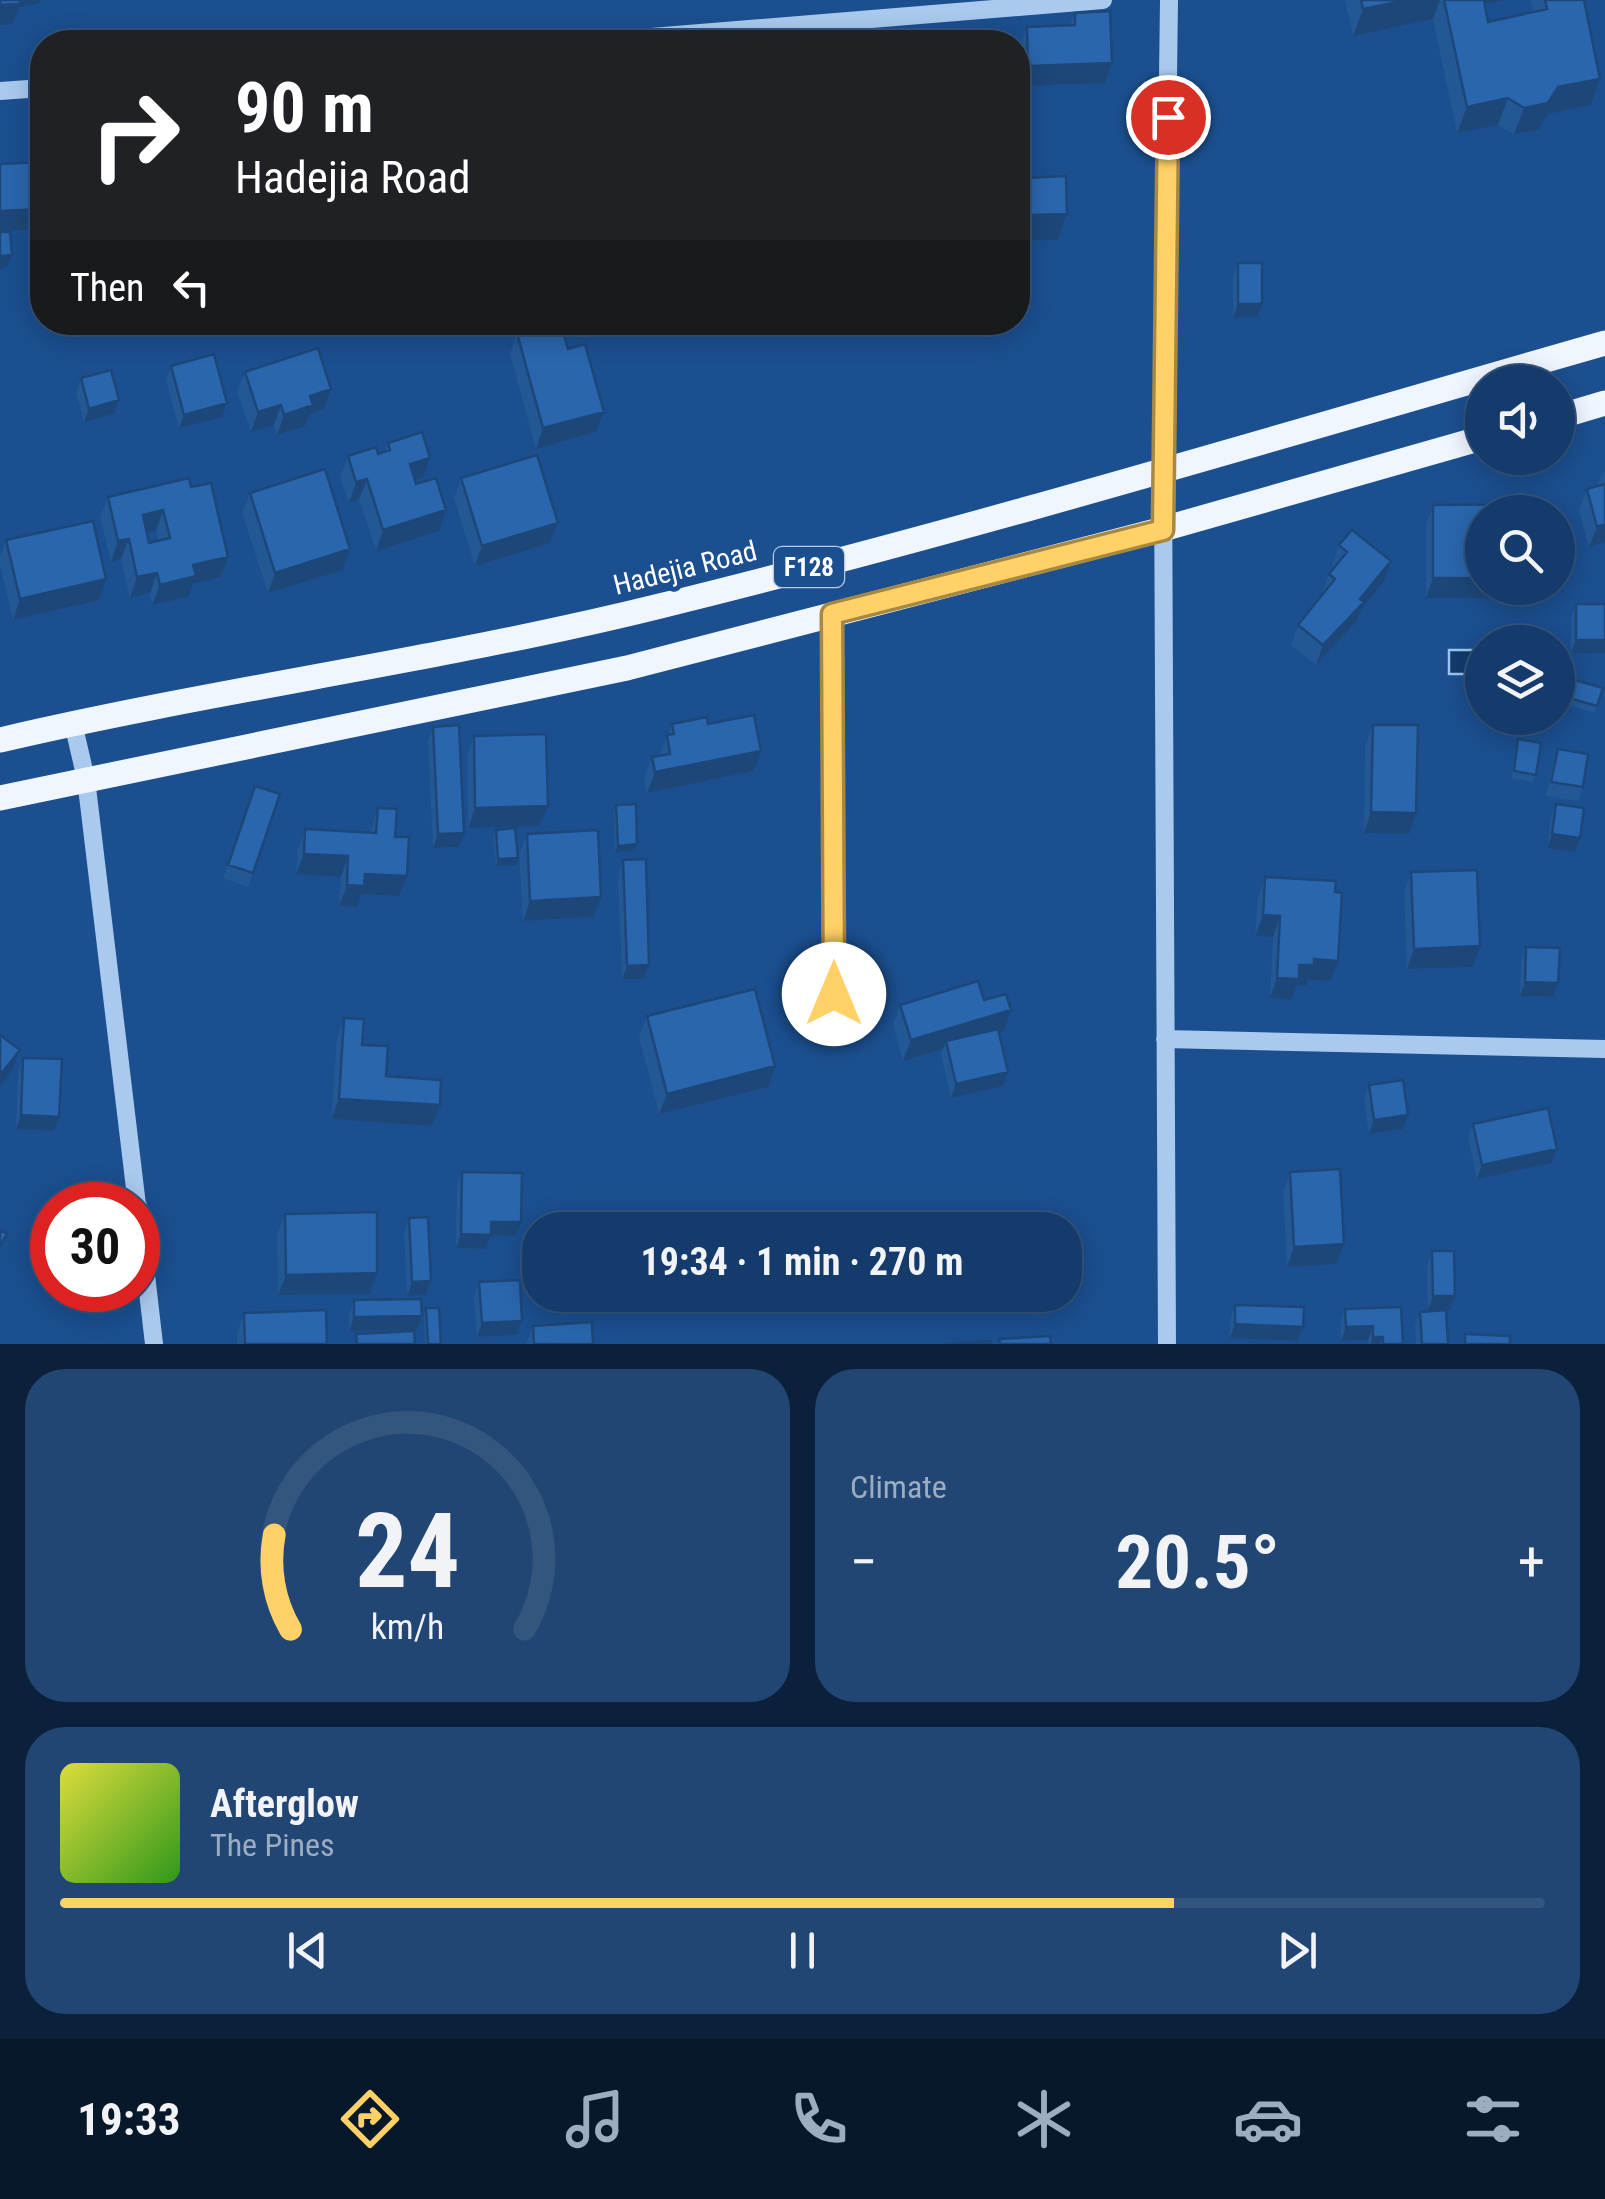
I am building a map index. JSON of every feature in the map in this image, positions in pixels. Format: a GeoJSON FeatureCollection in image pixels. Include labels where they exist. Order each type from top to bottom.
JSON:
{"type":"FeatureCollection","features":[{"type":"Feature","properties":{"kind":"main road","name":"Hadejia Road"},"geometry":{"type":"LineString","coordinates":[[0,740],[490,645],[660,606],[1162,470],[1605,343]]}},
{"type":"Feature","properties":{"kind":"main road"},"geometry":{"type":"LineString","coordinates":[[1575,411],[1605,403]]}},
{"type":"Feature","properties":{"kind":"main road","name":"F128"},"geometry":{"type":"LineString","coordinates":[[0,798],[627,668],[1163,530],[1465,443]]}},
{"type":"Feature","properties":{"kind":"street"},"geometry":{"type":"LineString","coordinates":[[737,30],[1103,0]]}},
{"type":"Feature","properties":{"kind":"street"},"geometry":{"type":"LineString","coordinates":[[1167,1344],[1162,470],[1170,0]]}},
{"type":"Feature","properties":{"kind":"street"},"geometry":{"type":"LineString","coordinates":[[0,92],[30,89]]}},
{"type":"Feature","properties":{"kind":"street"},"geometry":{"type":"LineString","coordinates":[[832,614],[834,994]]}},
{"type":"Feature","properties":{"kind":"street"},"geometry":{"type":"LineString","coordinates":[[73,723],[86,779],[135,1182]]}},
{"type":"Feature","properties":{"kind":"street"},"geometry":{"type":"LineString","coordinates":[[1165,1038],[1605,1049]]}},
{"type":"Feature","properties":{"kind":"street"},"geometry":{"type":"LineString","coordinates":[[150,1312],[154,1344]]}},
{"type":"Feature","properties":{"kind":"water"},"geometry":{"type":"Polygon","coordinates":[[[1449,650],[1465,650],[1465,674],[1449,674],[1449,650]]]}},
{"type":"Feature","properties":{"kind":"building"},"geometry":{"type":"Polygon","coordinates":[[[0,0],[20,0],[20,4],[0,5],[0,0]]]}},
{"type":"Feature","properties":{"kind":"building"},"geometry":{"type":"Polygon","coordinates":[[[1361,0],[1407,0],[1363,9],[1361,0]]]}},
{"type":"Feature","properties":{"kind":"building"},"geometry":{"type":"Polygon","coordinates":[[[1444,0],[1484,0],[1488,22],[1547,9],[1545,0],[1584,0],[1600,79],[1558,87],[1548,103],[1524,108],[1508,98],[1467,107],[1444,0]]]}},
{"type":"Feature","properties":{"kind":"building"},"geometry":{"type":"Polygon","coordinates":[[[1110,11],[1112,63],[1030,66],[1027,27],[1075,25],[1075,13],[1110,11]]]}},
{"type":"Feature","properties":{"kind":"building"},"geometry":{"type":"Polygon","coordinates":[[[30,163],[30,210],[0,211],[0,164],[30,163]]]}},
{"type":"Feature","properties":{"kind":"building"},"geometry":{"type":"Polygon","coordinates":[[[1066,176],[1067,214],[1030,215],[1030,178],[1066,176]]]}},
{"type":"Feature","properties":{"kind":"building"},"geometry":{"type":"Polygon","coordinates":[[[0,232],[10,232],[12,255],[0,256],[0,232]]]}},
{"type":"Feature","properties":{"kind":"building"},"geometry":{"type":"Polygon","coordinates":[[[1238,263],[1262,263],[1262,304],[1238,304],[1238,263]]]}},
{"type":"Feature","properties":{"kind":"building"},"geometry":{"type":"Polygon","coordinates":[[[518,335],[564,335],[568,349],[585,344],[604,412],[543,428],[518,335]]]}},
{"type":"Feature","properties":{"kind":"building"},"geometry":{"type":"Polygon","coordinates":[[[318,348],[331,389],[310,396],[313,405],[284,415],[281,405],[258,412],[245,372],[318,348]]]}},
{"type":"Feature","properties":{"kind":"building"},"geometry":{"type":"Polygon","coordinates":[[[214,354],[227,403],[184,415],[171,366],[214,354]]]}},
{"type":"Feature","properties":{"kind":"building"},"geometry":{"type":"Polygon","coordinates":[[[111,370],[119,400],[89,409],[81,378],[111,370]]]}},
{"type":"Feature","properties":{"kind":"building"},"geometry":{"type":"Polygon","coordinates":[[[422,432],[430,458],[410,464],[416,484],[436,478],[446,510],[383,530],[367,479],[356,482],[348,456],[376,447],[378,454],[390,450],[388,443],[422,432]]]}},
{"type":"Feature","properties":{"kind":"building"},"geometry":{"type":"Polygon","coordinates":[[[537,455],[558,523],[482,546],[461,478],[537,455]]]}},
{"type":"Feature","properties":{"kind":"building"},"geometry":{"type":"Polygon","coordinates":[[[325,469],[350,549],[275,573],[250,493],[325,469]]]}},
{"type":"Feature","properties":{"kind":"building"},"geometry":{"type":"Polygon","coordinates":[[[189,478],[191,487],[211,483],[228,557],[193,565],[196,576],[160,585],[157,573],[137,577],[129,539],[118,541],[108,497],[189,478]],[[163,510],[143,515],[149,543],[170,538],[163,510]]]}},
{"type":"Feature","properties":{"kind":"building"},"geometry":{"type":"Polygon","coordinates":[[[1605,484],[1605,524],[1597,527],[1587,489],[1605,484]]]}},
{"type":"Feature","properties":{"kind":"building"},"geometry":{"type":"Polygon","coordinates":[[[1433,505],[1465,505],[1465,578],[1433,578],[1433,505]]]}},
{"type":"Feature","properties":{"kind":"building"},"geometry":{"type":"Polygon","coordinates":[[[93,521],[106,579],[20,599],[6,540],[93,521]]]}},
{"type":"Feature","properties":{"kind":"building"},"geometry":{"type":"Polygon","coordinates":[[[1352,530],[1391,561],[1360,599],[1364,602],[1323,645],[1298,625],[1335,579],[1329,574],[1347,552],[1339,545],[1352,530]]]}},
{"type":"Feature","properties":{"kind":"building"},"geometry":{"type":"Polygon","coordinates":[[[1576,604],[1605,604],[1605,640],[1576,640],[1576,604]]]}},
{"type":"Feature","properties":{"kind":"building"},"geometry":{"type":"Polygon","coordinates":[[[1575,680],[1603,688],[1597,706],[1575,700],[1575,680]]]}},
{"type":"Feature","properties":{"kind":"building"},"geometry":{"type":"Polygon","coordinates":[[[754,715],[761,751],[655,772],[652,757],[670,754],[667,735],[674,734],[672,724],[707,717],[708,724],[754,715]]]}},
{"type":"Feature","properties":{"kind":"building"},"geometry":{"type":"Polygon","coordinates":[[[459,725],[464,833],[438,834],[433,727],[459,725]]]}},
{"type":"Feature","properties":{"kind":"building"},"geometry":{"type":"Polygon","coordinates":[[[1373,725],[1418,725],[1416,813],[1371,812],[1373,725]]]}},
{"type":"Feature","properties":{"kind":"building"},"geometry":{"type":"Polygon","coordinates":[[[546,734],[548,806],[475,808],[474,736],[546,734]]]}},
{"type":"Feature","properties":{"kind":"building"},"geometry":{"type":"Polygon","coordinates":[[[1518,739],[1541,743],[1536,775],[1514,771],[1518,739]]]}},
{"type":"Feature","properties":{"kind":"building"},"geometry":{"type":"Polygon","coordinates":[[[1558,749],[1588,754],[1583,787],[1551,782],[1558,749]]]}},
{"type":"Feature","properties":{"kind":"building"},"geometry":{"type":"Polygon","coordinates":[[[255,786],[280,794],[253,873],[228,865],[255,786]]]}},
{"type":"Feature","properties":{"kind":"building"},"geometry":{"type":"Polygon","coordinates":[[[636,804],[637,844],[618,846],[616,805],[636,804]]]}},
{"type":"Feature","properties":{"kind":"building"},"geometry":{"type":"Polygon","coordinates":[[[1556,804],[1584,808],[1580,838],[1552,834],[1556,804]]]}},
{"type":"Feature","properties":{"kind":"building"},"geometry":{"type":"Polygon","coordinates":[[[378,808],[397,809],[395,837],[409,837],[407,876],[365,874],[364,886],[347,885],[348,856],[304,854],[305,829],[376,833],[378,808]]]}},
{"type":"Feature","properties":{"kind":"building"},"geometry":{"type":"Polygon","coordinates":[[[515,828],[518,858],[498,859],[496,830],[515,828]]]}},
{"type":"Feature","properties":{"kind":"building"},"geometry":{"type":"Polygon","coordinates":[[[598,830],[601,897],[530,901],[527,834],[598,830]]]}},
{"type":"Feature","properties":{"kind":"building"},"geometry":{"type":"Polygon","coordinates":[[[646,859],[649,965],[627,966],[623,860],[646,859]]]}},
{"type":"Feature","properties":{"kind":"building"},"geometry":{"type":"Polygon","coordinates":[[[1477,870],[1480,946],[1414,949],[1411,872],[1477,870]]]}},
{"type":"Feature","properties":{"kind":"building"},"geometry":{"type":"Polygon","coordinates":[[[1265,877],[1336,881],[1335,892],[1342,893],[1338,961],[1314,959],[1314,965],[1299,965],[1299,979],[1277,978],[1280,916],[1263,915],[1265,877]]]}},
{"type":"Feature","properties":{"kind":"building"},"geometry":{"type":"Polygon","coordinates":[[[1526,947],[1560,948],[1558,983],[1525,982],[1526,947]]]}},
{"type":"Feature","properties":{"kind":"building"},"geometry":{"type":"Polygon","coordinates":[[[978,981],[984,1000],[1006,994],[1011,1010],[911,1040],[900,1005],[978,981]]]}},
{"type":"Feature","properties":{"kind":"building"},"geometry":{"type":"Polygon","coordinates":[[[755,989],[775,1066],[667,1094],[647,1016],[755,989]]]}},
{"type":"Feature","properties":{"kind":"building"},"geometry":{"type":"Polygon","coordinates":[[[344,1018],[364,1019],[362,1045],[388,1046],[386,1076],[441,1080],[440,1105],[339,1099],[344,1018]]]}},
{"type":"Feature","properties":{"kind":"building"},"geometry":{"type":"Polygon","coordinates":[[[998,1029],[1008,1072],[956,1084],[946,1041],[998,1029]]]}},
{"type":"Feature","properties":{"kind":"building"},"geometry":{"type":"Polygon","coordinates":[[[0,1035],[20,1050],[0,1075],[0,1035]]]}},
{"type":"Feature","properties":{"kind":"building"},"geometry":{"type":"Polygon","coordinates":[[[23,1058],[62,1059],[59,1117],[21,1115],[23,1058]]]}},
{"type":"Feature","properties":{"kind":"building"},"geometry":{"type":"Polygon","coordinates":[[[1403,1080],[1408,1115],[1374,1120],[1369,1085],[1403,1080]]]}},
{"type":"Feature","properties":{"kind":"building"},"geometry":{"type":"Polygon","coordinates":[[[1548,1108],[1557,1149],[1482,1165],[1473,1124],[1548,1108]]]}},
{"type":"Feature","properties":{"kind":"building"},"geometry":{"type":"Polygon","coordinates":[[[1340,1169],[1344,1244],[1294,1247],[1290,1172],[1340,1169]]]}},
{"type":"Feature","properties":{"kind":"building"},"geometry":{"type":"Polygon","coordinates":[[[462,1172],[522,1173],[521,1222],[491,1222],[491,1235],[461,1234],[462,1172]]]}},
{"type":"Feature","properties":{"kind":"building"},"geometry":{"type":"Polygon","coordinates":[[[377,1212],[377,1273],[286,1275],[285,1214],[377,1212]]]}},
{"type":"Feature","properties":{"kind":"building"},"geometry":{"type":"Polygon","coordinates":[[[428,1217],[431,1281],[412,1282],[409,1218],[428,1217]]]}},
{"type":"Feature","properties":{"kind":"building"},"geometry":{"type":"Polygon","coordinates":[[[1432,1251],[1454,1251],[1455,1296],[1433,1296],[1432,1251]]]}},
{"type":"Feature","properties":{"kind":"building"},"geometry":{"type":"Polygon","coordinates":[[[520,1280],[522,1321],[482,1323],[479,1282],[520,1280]]]}},
{"type":"Feature","properties":{"kind":"building"},"geometry":{"type":"Polygon","coordinates":[[[421,1299],[422,1316],[354,1317],[354,1300],[421,1299]]]}},
{"type":"Feature","properties":{"kind":"building"},"geometry":{"type":"Polygon","coordinates":[[[1235,1305],[1304,1307],[1303,1327],[1235,1324],[1235,1305]]]}},
{"type":"Feature","properties":{"kind":"building"},"geometry":{"type":"Polygon","coordinates":[[[1401,1307],[1403,1344],[1383,1344],[1383,1337],[1373,1337],[1373,1326],[1346,1327],[1345,1309],[1401,1307]]]}},
{"type":"Feature","properties":{"kind":"building"},"geometry":{"type":"Polygon","coordinates":[[[426,1308],[439,1308],[441,1344],[428,1344],[426,1308]]]}},
{"type":"Feature","properties":{"kind":"building"},"geometry":{"type":"Polygon","coordinates":[[[326,1310],[327,1344],[245,1344],[244,1313],[326,1310]]]}},
{"type":"Feature","properties":{"kind":"building"},"geometry":{"type":"Polygon","coordinates":[[[1446,1310],[1448,1344],[1422,1344],[1420,1312],[1446,1310]]]}},
{"type":"Feature","properties":{"kind":"building"},"geometry":{"type":"Polygon","coordinates":[[[592,1322],[593,1344],[534,1344],[533,1326],[592,1322]]]}},
{"type":"Feature","properties":{"kind":"building"},"geometry":{"type":"Polygon","coordinates":[[[414,1331],[415,1344],[357,1344],[356,1334],[414,1331]]]}},
{"type":"Feature","properties":{"kind":"building"},"geometry":{"type":"Polygon","coordinates":[[[1465,1334],[1510,1336],[1510,1344],[1465,1344],[1465,1334]]]}},
{"type":"Feature","properties":{"kind":"building"},"geometry":{"type":"Polygon","coordinates":[[[1050,1336],[1051,1344],[1000,1344],[999,1339],[1050,1336]]]}},
{"type":"Feature","properties":{"kind":"building"},"geometry":{"type":"Polygon","coordinates":[[[991,1341],[991,1344],[945,1344],[991,1341]]]}},
{"type":"Feature","properties":{"kind":"route"},"geometry":{"type":"LineString","coordinates":[[834,994],[832,614],[1163,530],[1168,117]]}}]}
